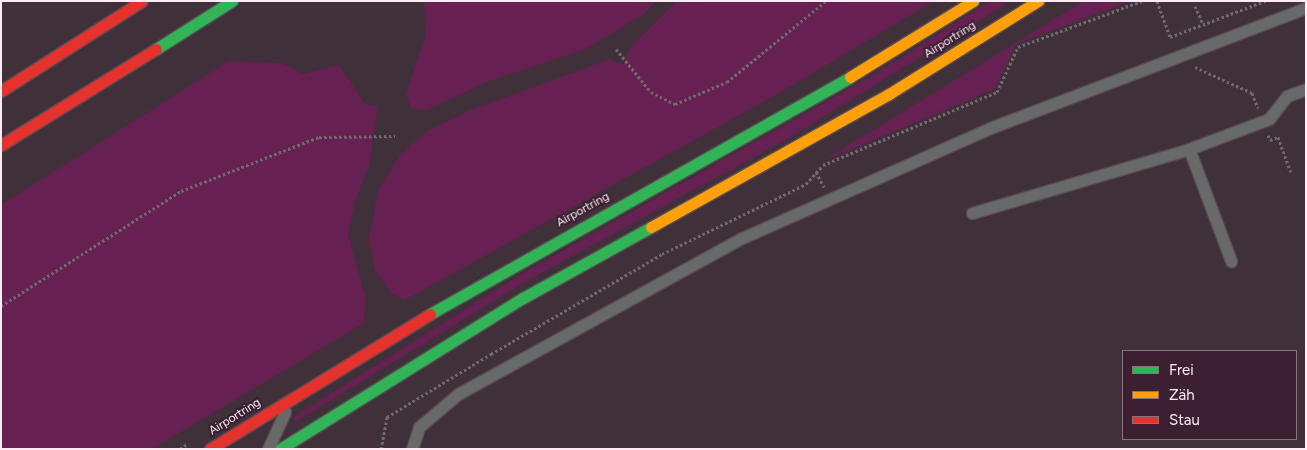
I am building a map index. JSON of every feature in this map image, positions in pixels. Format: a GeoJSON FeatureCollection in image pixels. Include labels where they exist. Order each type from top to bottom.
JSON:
{"type":"FeatureCollection","features":[{"type":"Feature","properties":{"kind":"main road"},"geometry":{"type":"LineString","coordinates":[[1,91],[142,1]]}},
{"type":"Feature","properties":{"kind":"main road"},"geometry":{"type":"LineString","coordinates":[[1,145],[232,1]]}},
{"type":"Feature","properties":{"kind":"main road","name":"Airportring"},"geometry":{"type":"LineString","coordinates":[[210,449],[306,389],[580,226],[805,104],[973,1]]}},
{"type":"Feature","properties":{"kind":"main road","name":"Airportring"},"geometry":{"type":"LineString","coordinates":[[288,447],[523,298],[888,94],[1038,1]]}},
{"type":"Feature","properties":{"kind":"lane"},"geometry":{"type":"LineString","coordinates":[[412,449],[419,427],[458,394],[742,238],[990,128],[1306,8]]}},
{"type":"Feature","properties":{"kind":"lane"},"geometry":{"type":"LineString","coordinates":[[972,213],[1189,149],[1263,122],[1287,96],[1306,89]]}},
{"type":"Feature","properties":{"kind":"lane"},"geometry":{"type":"LineString","coordinates":[[1189,149],[1230,261]]}},
{"type":"Feature","properties":{"kind":"lane"},"geometry":{"type":"LineString","coordinates":[[268,449],[272,433],[306,389]]}},
{"type":"Feature","properties":{"kind":"lane"},"geometry":{"type":"LineString","coordinates":[[236,433],[272,433],[288,447]]}},
{"type":"Feature","properties":{"kind":"path"},"geometry":{"type":"LineString","coordinates":[[616,49],[651,92],[676,104],[727,82],[826,1]]}},
{"type":"Feature","properties":{"kind":"path"},"geometry":{"type":"LineString","coordinates":[[380,449],[387,417],[491,354],[662,254],[806,184],[823,164],[997,92],[1018,47],[1142,1]]}},
{"type":"Feature","properties":{"kind":"path"},"geometry":{"type":"LineString","coordinates":[[1157,1],[1170,37],[1265,1]]}},
{"type":"Feature","properties":{"kind":"path"},"geometry":{"type":"LineString","coordinates":[[1195,6],[1202,24]]}},
{"type":"Feature","properties":{"kind":"path"},"geometry":{"type":"LineString","coordinates":[[1180,33],[1192,66],[1252,92],[1270,140],[1278,137],[1291,172]]}},
{"type":"Feature","properties":{"kind":"path"},"geometry":{"type":"LineString","coordinates":[[1,306],[182,191],[319,137],[395,136]]}},
{"type":"Feature","properties":{"kind":"shaded area"},"geometry":{"type":"Polygon","coordinates":[[[424,1],[656,1],[644,14],[586,49],[489,81],[427,110],[411,108],[406,94],[426,35],[424,1]]]}},
{"type":"Feature","properties":{"kind":"shaded area"},"geometry":{"type":"Polygon","coordinates":[[[677,1],[934,1],[781,92],[405,300],[391,293],[375,270],[369,239],[378,191],[399,156],[427,131],[469,111],[610,59],[623,65],[630,47],[677,1]]]}},
{"type":"Feature","properties":{"kind":"shaded area"},"geometry":{"type":"Polygon","coordinates":[[[990,1],[1011,1],[789,138],[525,282],[297,421],[292,418],[520,275],[875,74],[990,1]]]}},
{"type":"Feature","properties":{"kind":"shaded area"},"geometry":{"type":"Polygon","coordinates":[[[1084,1],[1131,1],[1016,44],[995,89],[821,162],[1084,1]]]}},
{"type":"Feature","properties":{"kind":"shaded area"},"geometry":{"type":"Polygon","coordinates":[[[229,61],[281,63],[303,74],[339,65],[366,105],[378,106],[369,165],[355,201],[348,234],[366,300],[364,323],[152,449],[1,449],[1,205],[229,61]]]}},
{"type":"Feature","properties":{"kind":"traffic: fast"},"geometry":{"type":"LineString","coordinates":[[156,49],[232,1]]}},
{"type":"Feature","properties":{"kind":"traffic: fast"},"geometry":{"type":"LineString","coordinates":[[430,314],[850,77]]}},
{"type":"Feature","properties":{"kind":"traffic: fast"},"geometry":{"type":"LineString","coordinates":[[280,449],[523,298],[651,227]]}},
{"type":"Feature","properties":{"kind":"traffic: slow"},"geometry":{"type":"LineString","coordinates":[[850,77],[973,1]]}},
{"type":"Feature","properties":{"kind":"traffic: slow"},"geometry":{"type":"LineString","coordinates":[[651,227],[889,94],[1038,1]]}},
{"type":"Feature","properties":{"kind":"traffic: jam"},"geometry":{"type":"LineString","coordinates":[[1,91],[142,1]]}},
{"type":"Feature","properties":{"kind":"traffic: jam"},"geometry":{"type":"LineString","coordinates":[[1,145],[156,49]]}},
{"type":"Feature","properties":{"kind":"traffic: jam"},"geometry":{"type":"LineString","coordinates":[[210,449],[430,314]]}}]}
